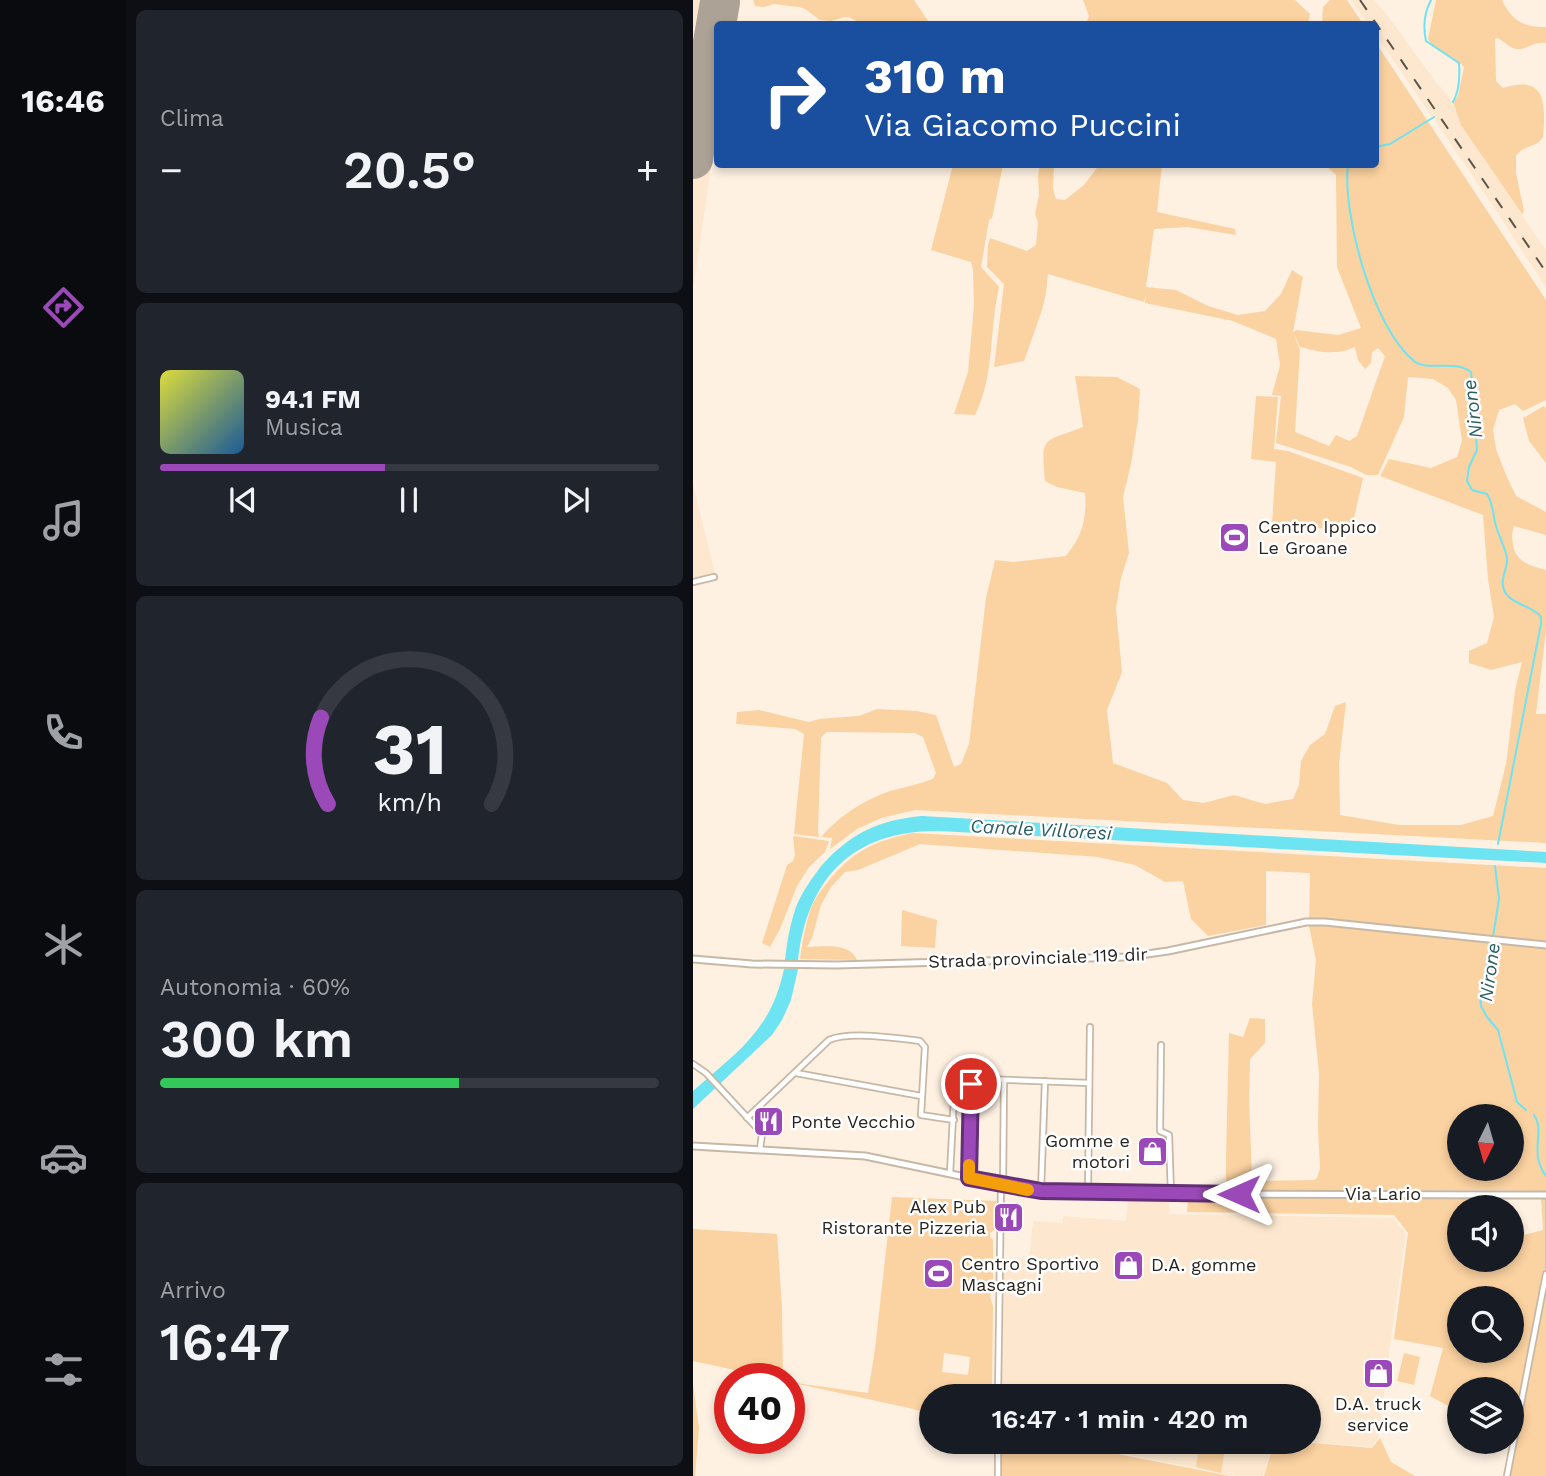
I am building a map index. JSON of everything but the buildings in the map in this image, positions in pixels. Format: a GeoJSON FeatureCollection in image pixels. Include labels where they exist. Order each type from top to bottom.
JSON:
{"type":"FeatureCollection","features":[{"type":"Feature","properties":{"kind":"street"},"geometry":{"type":"LineString","coordinates":[[693,582],[714,577]]}},
{"type":"Feature","properties":{"kind":"street","name":"Strada provinciale 119 dir"},"geometry":{"type":"LineString","coordinates":[[693,960],[809,965],[1126,957],[1168,951],[1306,922],[1546,945]]}},
{"type":"Feature","properties":{"kind":"street"},"geometry":{"type":"LineString","coordinates":[[1087,1193],[1090,1027]]}},
{"type":"Feature","properties":{"kind":"street"},"geometry":{"type":"LineString","coordinates":[[747,1118],[833,1038],[887,1037],[920,1041],[923,1044],[921,1115],[954,1120]]}},
{"type":"Feature","properties":{"kind":"street"},"geometry":{"type":"LineString","coordinates":[[1161,1045],[1160,1131],[1169,1135],[1171,1194]]}},
{"type":"Feature","properties":{"kind":"street"},"geometry":{"type":"LineString","coordinates":[[693,1064],[706,1073],[762,1134],[760,1149]]}},
{"type":"Feature","properties":{"kind":"street"},"geometry":{"type":"LineString","coordinates":[[796,1072],[921,1096]]}},
{"type":"Feature","properties":{"kind":"street"},"geometry":{"type":"LineString","coordinates":[[950,1174],[955,1078],[1089,1083]]}},
{"type":"Feature","properties":{"kind":"street"},"geometry":{"type":"LineString","coordinates":[[969,1178],[971,1079]]}},
{"type":"Feature","properties":{"kind":"street"},"geometry":{"type":"LineString","coordinates":[[998,1384],[1005,1080]]}},
{"type":"Feature","properties":{"kind":"street"},"geometry":{"type":"LineString","coordinates":[[1041,1191],[1045,1081]]}},
{"type":"Feature","properties":{"kind":"street","name":"Via Lario"},"geometry":{"type":"LineString","coordinates":[[693,1146],[852,1154],[1041,1191],[1543,1195]]}},
{"type":"Feature","properties":{"kind":"street"},"geometry":{"type":"LineString","coordinates":[[1507,1476],[1546,1274]]}},
{"type":"Feature","properties":{"kind":"street"},"geometry":{"type":"LineString","coordinates":[[998,1454],[998,1476]]}},
{"type":"Feature","properties":{"kind":"shaded area"},"geometry":{"type":"Polygon","coordinates":[[[693,0],[707,0],[736,6],[734,21],[714,21],[714,148],[693,289],[693,0]]]}},
{"type":"Feature","properties":{"kind":"shaded area"},"geometry":{"type":"Polygon","coordinates":[[[753,0],[914,0],[928,21],[856,21],[845,17],[831,21],[820,20],[799,7],[774,4],[755,6],[753,0]]]}},
{"type":"Feature","properties":{"kind":"shaded area"},"geometry":{"type":"Polygon","coordinates":[[[1083,0],[1295,0],[1310,14],[1309,21],[1087,21],[1089,16],[1083,0]]]}},
{"type":"Feature","properties":{"kind":"shaded area"},"geometry":{"type":"Polygon","coordinates":[[[1330,0],[1347,0],[1361,21],[1322,21],[1323,7],[1330,0]]]}},
{"type":"Feature","properties":{"kind":"shaded area"},"geometry":{"type":"Polygon","coordinates":[[[1351,0],[1374,0],[1453,102],[1461,125],[1546,250],[1546,288],[1436,120],[1379,39],[1379,21],[1366,21],[1351,0]]]}},
{"type":"Feature","properties":{"kind":"shaded area"},"geometry":{"type":"Polygon","coordinates":[[[1436,0],[1502,0],[1514,18],[1531,26],[1546,27],[1546,43],[1525,48],[1512,48],[1495,39],[1496,81],[1503,88],[1528,85],[1540,95],[1543,103],[1543,137],[1516,156],[1516,173],[1524,211],[1522,214],[1461,125],[1453,102],[1458,96],[1464,67],[1435,48],[1428,39],[1436,0]]]}},
{"type":"Feature","properties":{"kind":"shaded area"},"geometry":{"type":"Polygon","coordinates":[[[1379,48],[1546,300],[1546,400],[1523,411],[1515,404],[1499,410],[1493,430],[1496,449],[1516,496],[1546,512],[1546,535],[1514,526],[1512,537],[1519,558],[1527,564],[1546,570],[1546,630],[1536,714],[1546,714],[1546,843],[915,810],[881,818],[857,829],[830,849],[832,838],[821,837],[844,816],[880,795],[933,779],[936,773],[923,737],[915,733],[833,732],[826,732],[821,738],[819,837],[794,834],[804,734],[795,729],[736,724],[737,712],[759,710],[809,722],[859,716],[877,709],[936,715],[954,767],[961,764],[969,744],[986,598],[995,560],[1013,562],[1066,556],[1082,527],[1085,493],[1057,487],[1045,481],[1043,455],[1044,448],[1052,439],[1083,427],[1075,376],[1117,377],[1140,389],[1138,420],[1123,497],[1129,553],[1121,578],[1116,609],[1122,672],[1107,710],[1113,763],[1167,783],[1183,800],[1204,803],[1234,795],[1265,804],[1293,799],[1299,785],[1301,761],[1310,745],[1325,734],[1335,706],[1346,702],[1339,764],[1340,815],[1399,825],[1461,825],[1493,816],[1506,764],[1515,691],[1522,662],[1491,670],[1469,663],[1469,651],[1487,643],[1494,617],[1483,515],[1380,476],[1389,459],[1431,468],[1457,457],[1462,441],[1456,400],[1448,388],[1433,379],[1408,377],[1404,417],[1378,475],[1366,475],[1351,467],[1276,443],[1281,396],[1272,395],[1280,365],[1276,339],[1233,321],[1145,303],[1146,294],[1144,302],[1048,274],[1042,310],[1024,361],[994,367],[1004,284],[987,267],[988,245],[990,238],[1027,251],[1036,245],[1038,222],[1035,214],[1039,195],[1039,168],[1054,168],[1053,189],[1056,199],[1065,200],[1084,185],[1097,168],[1162,168],[1157,212],[1235,229],[1236,235],[1187,227],[1154,229],[1146,287],[1176,290],[1208,306],[1238,315],[1265,311],[1281,294],[1292,270],[1303,277],[1293,332],[1296,330],[1338,335],[1361,328],[1337,267],[1336,175],[1328,168],[1379,168],[1379,48]],[[1293,332],[1300,350],[1295,432],[1329,446],[1336,435],[1349,441],[1357,436],[1385,356],[1378,348],[1372,352],[1371,363],[1365,369],[1358,360],[1355,347],[1321,352],[1300,347],[1293,332]]]}},
{"type":"Feature","properties":{"kind":"shaded area"},"geometry":{"type":"Polygon","coordinates":[[[952,168],[1002,168],[992,218],[989,220],[981,267],[999,287],[986,384],[975,415],[954,414],[968,372],[974,306],[971,262],[931,250],[952,168]]]}},
{"type":"Feature","properties":{"kind":"shaded area"},"geometry":{"type":"Polygon","coordinates":[[[1256,396],[1278,397],[1274,449],[1288,451],[1363,478],[1351,531],[1272,524],[1276,462],[1251,459],[1256,396]]]}},
{"type":"Feature","properties":{"kind":"shaded area"},"geometry":{"type":"Polygon","coordinates":[[[1544,406],[1546,463],[1529,441],[1523,418],[1544,406]]]}},
{"type":"Feature","properties":{"kind":"shaded area"},"geometry":{"type":"Polygon","coordinates":[[[693,484],[715,573],[693,578],[693,484]]]}},
{"type":"Feature","properties":{"kind":"shaded area"},"geometry":{"type":"Polygon","coordinates":[[[912,833],[1546,868],[1546,1191],[1226,1191],[1229,1033],[1243,1037],[1250,1018],[1265,1019],[1265,1043],[1250,1059],[1252,1181],[1314,1180],[1320,1168],[1319,1073],[1312,1004],[1316,960],[1309,926],[1310,873],[1266,871],[1266,925],[1208,936],[1191,919],[1183,881],[1165,882],[1135,865],[1098,857],[920,844],[858,870],[845,872],[831,887],[821,905],[807,947],[842,948],[853,954],[857,960],[800,959],[810,911],[816,898],[848,860],[876,844],[912,833]]]}},
{"type":"Feature","properties":{"kind":"shaded area"},"geometry":{"type":"Polygon","coordinates":[[[793,836],[829,841],[825,852],[809,867],[797,886],[770,947],[762,943],[787,865],[793,861],[795,855],[793,836]]]}},
{"type":"Feature","properties":{"kind":"shaded area"},"geometry":{"type":"Polygon","coordinates":[[[902,910],[937,920],[935,948],[901,946],[902,910]]]}},
{"type":"Feature","properties":{"kind":"shaded area","name":"Centro Sportivo Mascagni"},"geometry":{"type":"Polygon","coordinates":[[[892,1197],[997,1201],[994,1206],[994,1230],[990,1233],[993,1240],[993,1287],[990,1296],[993,1306],[992,1384],[919,1384],[919,1411],[805,1384],[868,1393],[892,1197]],[[944,1353],[942,1372],[968,1375],[970,1357],[944,1353]]]}},
{"type":"Feature","properties":{"kind":"shaded area"},"geometry":{"type":"Polygon","coordinates":[[[1447,1197],[1447,1272],[1524,1272],[1524,1235],[1543,1230],[1541,1199],[1546,1199],[1546,1476],[1510,1476],[1514,1454],[1524,1454],[1524,1377],[1447,1377],[1447,1405],[1430,1396],[1443,1348],[1394,1339],[1408,1233],[1394,1215],[1187,1212],[1188,1199],[1447,1197]]]}},
{"type":"Feature","properties":{"kind":"shaded area"},"geometry":{"type":"Polygon","coordinates":[[[1128,1199],[1168,1199],[1170,1214],[1393,1218],[1406,1233],[1379,1436],[1372,1447],[1321,1443],[1321,1384],[999,1384],[1003,1258],[1029,1259],[1033,1221],[1062,1223],[1063,1216],[1126,1221],[1128,1199]]]}},
{"type":"Feature","properties":{"kind":"shaded area"},"geometry":{"type":"Polygon","coordinates":[[[693,1229],[777,1234],[783,1363],[714,1363],[714,1366],[693,1361],[693,1229]]]}},
{"type":"Feature","properties":{"kind":"shaded area"},"geometry":{"type":"Polygon","coordinates":[[[1404,1353],[1420,1357],[1414,1385],[1397,1381],[1404,1353]]]}},
{"type":"Feature","properties":{"kind":"shaded area"},"geometry":{"type":"Polygon","coordinates":[[[693,1384],[699,1428],[695,1476],[693,1476],[693,1384]]]}},
{"type":"Feature","properties":{"kind":"shaded area"},"geometry":{"type":"Polygon","coordinates":[[[1380,1438],[1391,1462],[1415,1476],[1264,1476],[1270,1454],[1321,1454],[1321,1444],[1372,1448],[1380,1438]]]}},
{"type":"Feature","properties":{"kind":"shaded area"},"geometry":{"type":"Polygon","coordinates":[[[1002,1454],[1118,1454],[1230,1476],[1002,1476],[1002,1454]]]}},
{"type":"Feature","properties":{"kind":"shaded area"},"geometry":{"type":"Polygon","coordinates":[[[1125,1454],[1269,1454],[1263,1476],[1234,1476],[1125,1454]]]}},
{"type":"Feature","properties":{"kind":"shaded area"},"geometry":{"type":"Polygon","coordinates":[[[1198,1454],[1224,1454],[1221,1473],[1196,1467],[1198,1454]]]}},
{"type":"Feature","properties":{"kind":"water","name":"Canale Villoresi"},"geometry":{"type":"Polygon","coordinates":[[[922,816],[1546,852],[1546,863],[939,831],[909,833],[882,839],[859,850],[840,864],[824,883],[812,906],[803,932],[798,961],[785,960],[796,907],[807,885],[822,865],[844,844],[867,830],[892,821],[922,816]]]}},
{"type":"Feature","properties":{"kind":"water"},"geometry":{"type":"Polygon","coordinates":[[[784,969],[798,969],[791,1000],[782,1020],[772,1035],[693,1109],[693,1091],[751,1038],[771,1009],[784,969]]]}},
{"type":"Feature","properties":{"kind":"waterway","name":"Nirone"},"geometry":{"type":"LineString","coordinates":[[1431,0],[1425,20],[1426,41],[1459,63],[1459,83],[1453,102]]}},
{"type":"Feature","properties":{"kind":"waterway","name":"Nirone"},"geometry":{"type":"LineString","coordinates":[[1379,146],[1390,144],[1434,117]]}},
{"type":"Feature","properties":{"kind":"waterway","name":"Nirone"},"geometry":{"type":"LineString","coordinates":[[1348,168],[1350,212],[1363,269],[1374,298],[1399,345],[1420,364],[1457,366],[1471,372],[1477,450],[1469,467],[1467,481],[1472,490],[1487,494],[1491,501],[1507,558],[1503,583],[1505,592],[1514,601],[1532,609],[1541,617],[1498,844]]}},
{"type":"Feature","properties":{"kind":"waterway","name":"Nirone"},"geometry":{"type":"LineString","coordinates":[[1493,937],[1499,899],[1495,866]]}},
{"type":"Feature","properties":{"kind":"waterway","name":"Nirone"},"geometry":{"type":"LineString","coordinates":[[1492,942],[1480,995],[1481,1006],[1498,1030],[1517,1102],[1526,1110]]}},
{"type":"Feature","properties":{"kind":"waterway","name":"Nirone"},"geometry":{"type":"LineString","coordinates":[[1534,1115],[1538,1128],[1538,1159],[1546,1176]]}},
{"type":"Feature","properties":{"kind":"waterway","name":"Nirone"},"geometry":{"type":"LineString","coordinates":[[1546,1196],[1546,1268]]}},
{"type":"Feature","properties":{"kind":"runway"},"geometry":{"type":"LineString","coordinates":[[717,21],[720,2]]}},
{"type":"Feature","properties":{"kind":"runway"},"geometry":{"type":"LineString","coordinates":[[693,159],[714,37]]}},
{"type":"Feature","properties":{"kind":"railway"},"geometry":{"type":"LineString","coordinates":[[1360,0],[1374,21]]}},
{"type":"Feature","properties":{"kind":"railway"},"geometry":{"type":"LineString","coordinates":[[1379,28],[1546,272]]}},
{"type":"Feature","properties":{"kind":"slow traffic"},"geometry":{"type":"LineString","coordinates":[[969,1165],[969,1178],[1028,1190]]}},
{"type":"Feature","properties":{"kind":"place","name":"Centro Ippico Le Groane"},"geometry":{"type":"Point","coordinates":[1235,537]}},
{"type":"Feature","properties":{"kind":"place","name":"Ponte Vecchio"},"geometry":{"type":"Point","coordinates":[768,1122]}},
{"type":"Feature","properties":{"kind":"place","name":"Gomme e motori"},"geometry":{"type":"Point","coordinates":[1153,1151]}},
{"type":"Feature","properties":{"kind":"place","name":"Alex Pub Ristorante Pizzeria"},"geometry":{"type":"Point","coordinates":[1009,1217]}},
{"type":"Feature","properties":{"kind":"place","name":"D.A. gomme"},"geometry":{"type":"Point","coordinates":[1128,1265]}},
{"type":"Feature","properties":{"kind":"place","name":"Centro Sportivo Mascagni"},"geometry":{"type":"Point","coordinates":[938,1274]}},
{"type":"Feature","properties":{"kind":"place","name":"D.A. truck service"},"geometry":{"type":"Point","coordinates":[1378,1374]}},
{"type":"Feature","properties":{"kind":"route"},"geometry":{"type":"LineString","coordinates":[[971,1084],[969,1178],[1041,1191],[1239,1194]]}}]}
